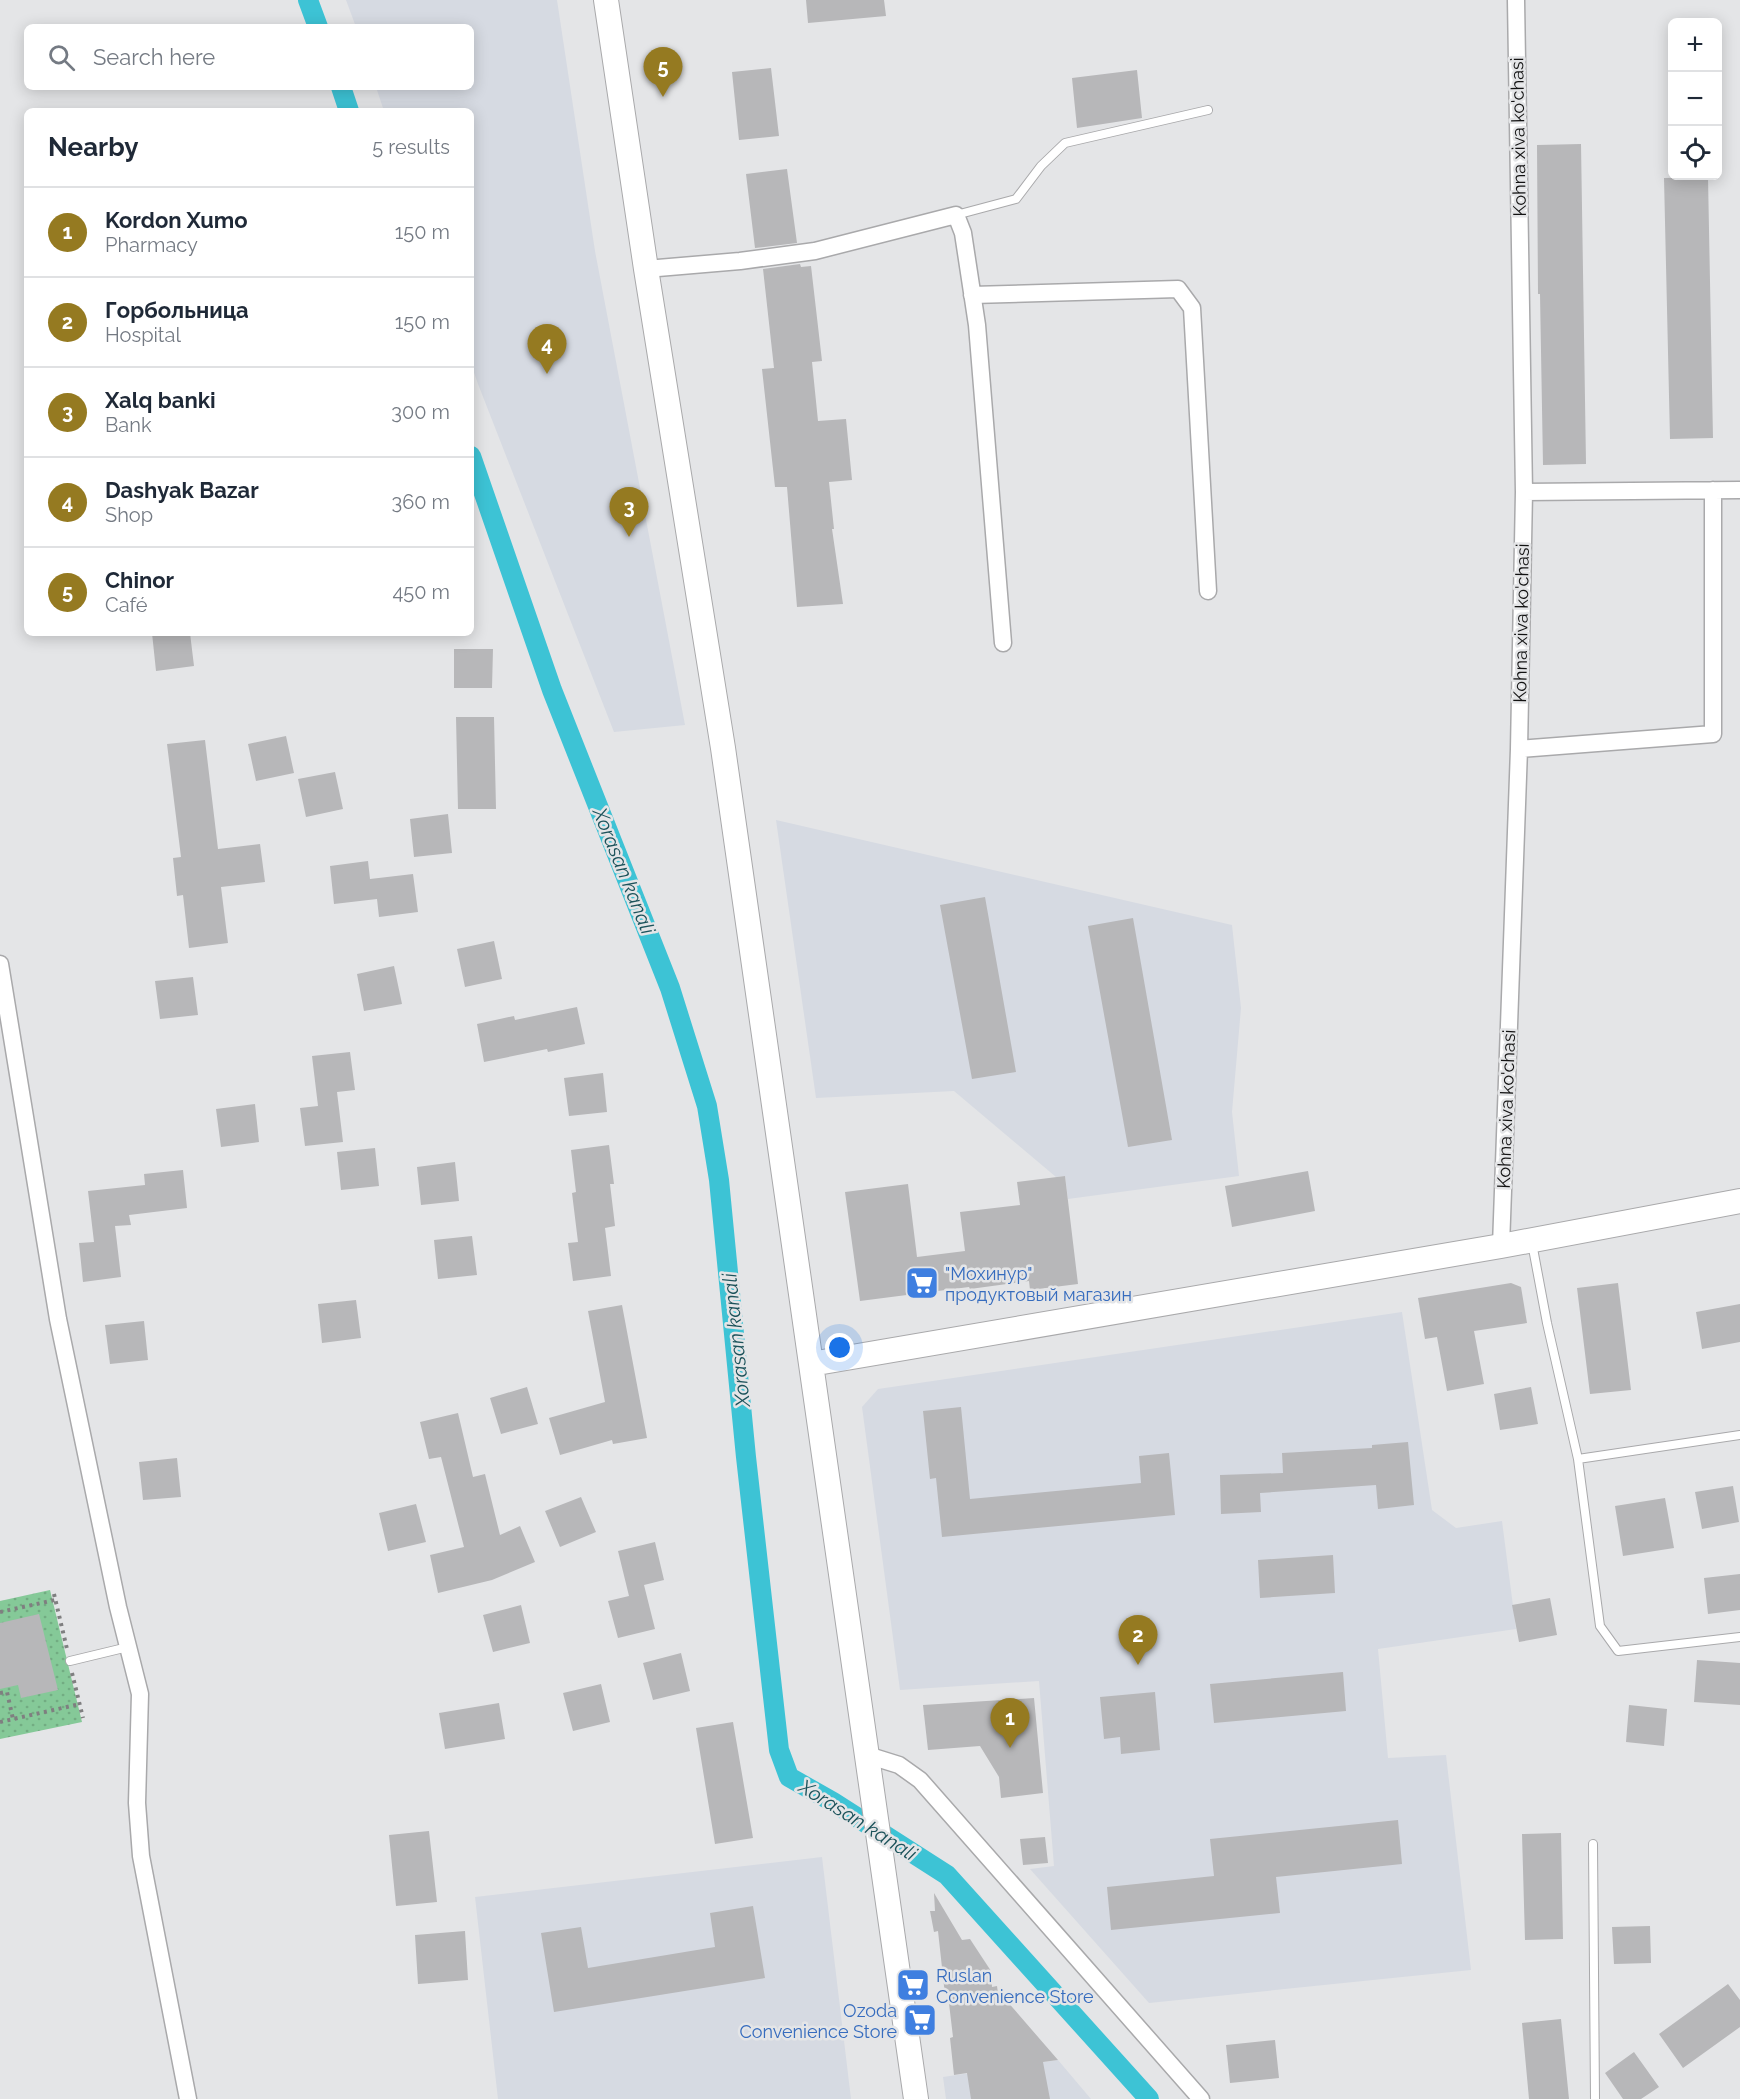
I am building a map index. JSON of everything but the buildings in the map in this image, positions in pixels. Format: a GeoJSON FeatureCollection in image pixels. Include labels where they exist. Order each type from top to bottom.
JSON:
{"type":"FeatureCollection","features":[{"type":"Feature","properties":{"kind":"main road"},"geometry":{"type":"LineString","coordinates":[[606,0],[646,269],[725,760],[916,2099]]}},
{"type":"Feature","properties":{"kind":"main road"},"geometry":{"type":"LineString","coordinates":[[812,1364],[1501,1246],[1740,1200]]}},
{"type":"Feature","properties":{"kind":"street","name":"Kohna xiva ko'chasi"},"geometry":{"type":"LineString","coordinates":[[1501,1246],[1519,749],[1524,492],[1516,0]]}},
{"type":"Feature","properties":{"kind":"street"},"geometry":{"type":"LineString","coordinates":[[646,269],[740,261],[815,251],[956,215],[963,233],[978,337],[1003,643]]}},
{"type":"Feature","properties":{"kind":"street"},"geometry":{"type":"LineString","coordinates":[[972,294],[1178,289],[1192,308],[1208,591]]}},
{"type":"Feature","properties":{"kind":"street"},"geometry":{"type":"LineString","coordinates":[[1519,749],[1713,734],[1713,490]]}},
{"type":"Feature","properties":{"kind":"street"},"geometry":{"type":"LineString","coordinates":[[1524,492],[1740,490]]}},
{"type":"Feature","properties":{"kind":"street"},"geometry":{"type":"LineString","coordinates":[[0,964],[58,1319],[140,1694],[137,1803],[141,1856],[188,2099]]}},
{"type":"Feature","properties":{"kind":"street"},"geometry":{"type":"LineString","coordinates":[[867,1755],[899,1765],[920,1780],[1201,2099]]}},
{"type":"Feature","properties":{"kind":"lane"},"geometry":{"type":"LineString","coordinates":[[956,215],[1016,199],[1041,166],[1065,143],[1208,110]]}},
{"type":"Feature","properties":{"kind":"lane"},"geometry":{"type":"LineString","coordinates":[[1531,1240],[1578,1459],[1600,1626],[1618,1652],[1740,1637]]}},
{"type":"Feature","properties":{"kind":"lane"},"geometry":{"type":"LineString","coordinates":[[1578,1459],[1740,1435]]}},
{"type":"Feature","properties":{"kind":"lane"},"geometry":{"type":"LineString","coordinates":[[69,1661],[128,1647]]}},
{"type":"Feature","properties":{"kind":"lane"},"geometry":{"type":"LineString","coordinates":[[1593,1844],[1595,2099]]}},
{"type":"Feature","properties":{"kind":"path"},"geometry":{"type":"LineString","coordinates":[[0,1612],[56,1600]]}},
{"type":"Feature","properties":{"kind":"path"},"geometry":{"type":"LineString","coordinates":[[0,1694],[7,1692],[13,1719]]}},
{"type":"Feature","properties":{"kind":"path"},"geometry":{"type":"LineString","coordinates":[[0,1722],[80,1704]]}},
{"type":"Feature","properties":{"kind":"shaded area"},"geometry":{"type":"Polygon","coordinates":[[[346,0],[557,0],[595,251],[685,725],[614,732],[474,373],[474,108],[383,108],[377,90],[474,90],[474,24],[355,24],[346,0]]]}},
{"type":"Feature","properties":{"kind":"shaded area"},"geometry":{"type":"Polygon","coordinates":[[[776,820],[1232,925],[1241,1008],[1232,1112],[1239,1176],[1068,1199],[1065,1176],[1056,1177],[954,1091],[816,1098],[776,820]]]}},
{"type":"Feature","properties":{"kind":"shaded area"},"geometry":{"type":"Polygon","coordinates":[[[1402,1312],[1432,1510],[1456,1528],[1502,1521],[1516,1629],[1378,1649],[1388,1758],[1446,1755],[1471,1970],[1149,2003],[1030,1869],[1054,1866],[1039,1681],[900,1690],[862,1407],[878,1389],[1402,1312]]]}},
{"type":"Feature","properties":{"kind":"shaded area"},"geometry":{"type":"Polygon","coordinates":[[[822,1857],[851,2099],[498,2099],[475,1897],[822,1857]]]}},
{"type":"Feature","properties":{"kind":"shaded area"},"geometry":{"type":"Polygon","coordinates":[[[1058,2060],[1091,2099],[946,2099],[943,2077],[1058,2060]]]}},
{"type":"Feature","properties":{"kind":"green space"},"geometry":{"type":"Polygon","coordinates":[[[50,1590],[82,1722],[0,1739],[0,1601],[50,1590]]]}},
{"type":"Feature","properties":{"kind":"waterway","name":"Xorasan kanali"},"geometry":{"type":"LineString","coordinates":[[308,0],[317,24]]}},
{"type":"Feature","properties":{"kind":"waterway","name":"Xorasan kanali"},"geometry":{"type":"LineString","coordinates":[[342,90],[348,108]]}},
{"type":"Feature","properties":{"kind":"waterway","name":"Xorasan kanali"},"geometry":{"type":"LineString","coordinates":[[474,465],[552,690],[670,988],[707,1106],[719,1180],[746,1457],[779,1750],[789,1777],[833,1802],[947,1875],[1149,2099]]}},
{"type":"Feature","properties":{"kind":"place","name":"Chinor"},"geometry":{"type":"Point","coordinates":[663,97]}},
{"type":"Feature","properties":{"kind":"place","name":"Dashyak Bazar"},"geometry":{"type":"Point","coordinates":[547,374]}},
{"type":"Feature","properties":{"kind":"place","name":"Xalq banki"},"geometry":{"type":"Point","coordinates":[629,537]}},
{"type":"Feature","properties":{"kind":"place","name":"\"Мохинур\" продуктовый магазин"},"geometry":{"type":"Point","coordinates":[922,1283]}},
{"type":"Feature","properties":{"kind":"place","name":"Горбольница"},"geometry":{"type":"Point","coordinates":[1138,1665]}},
{"type":"Feature","properties":{"kind":"place","name":"Kordon Xumo"},"geometry":{"type":"Point","coordinates":[1010,1748]}},
{"type":"Feature","properties":{"kind":"place","name":"Ruslan Convenience Store"},"geometry":{"type":"Point","coordinates":[913,1985]}},
{"type":"Feature","properties":{"kind":"place","name":"Ozoda Convenience Store"},"geometry":{"type":"Point","coordinates":[920,2020]}}]}
